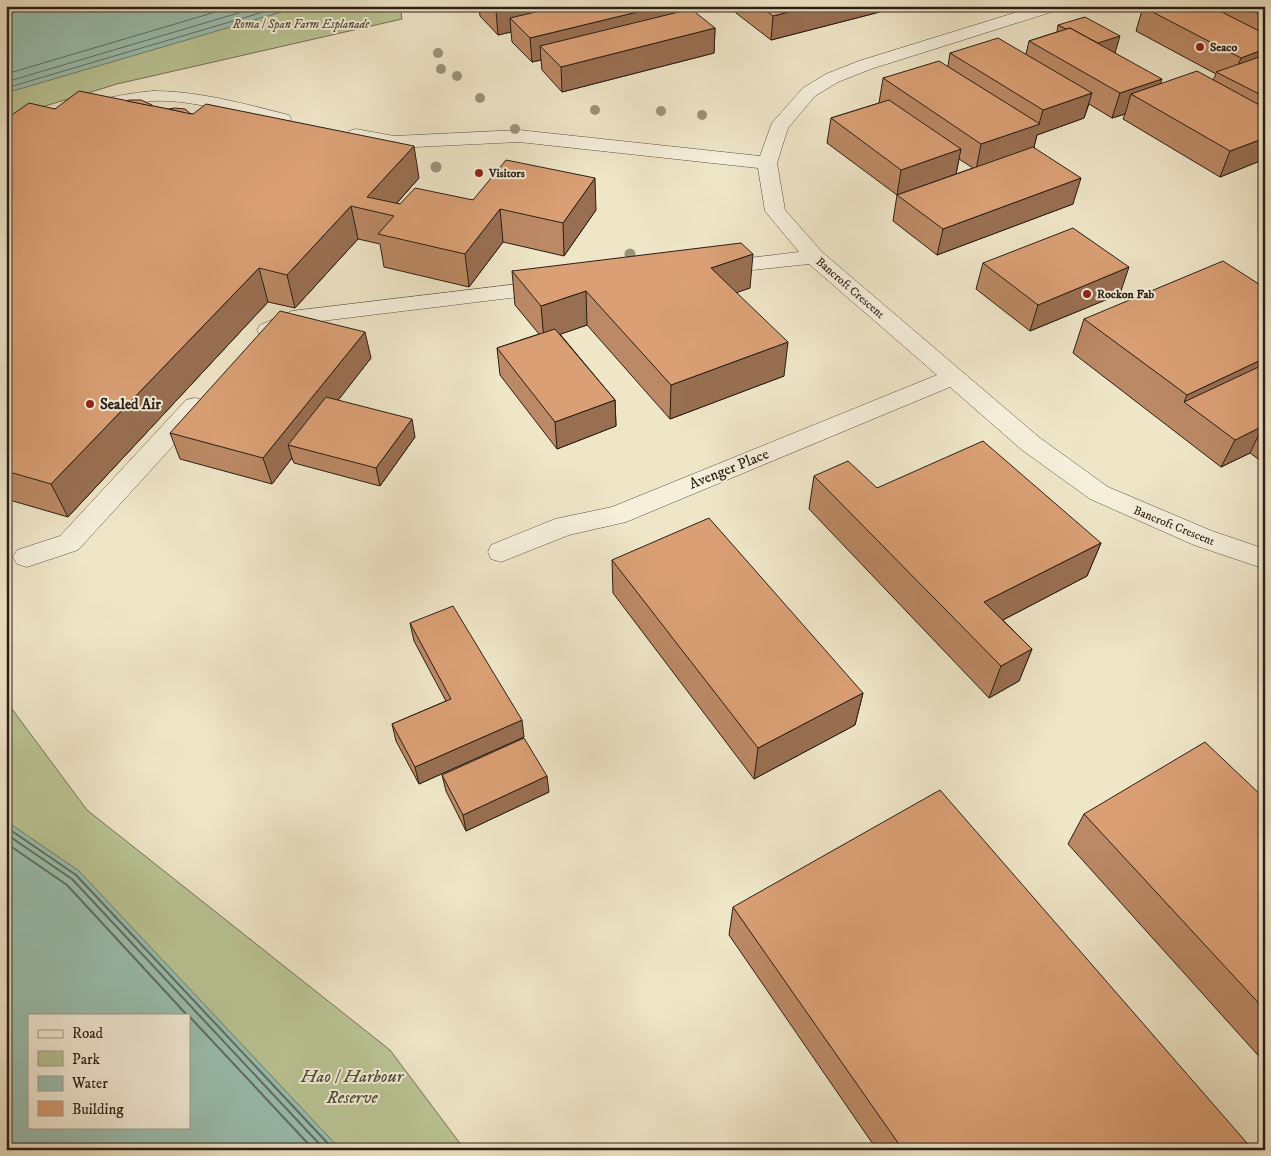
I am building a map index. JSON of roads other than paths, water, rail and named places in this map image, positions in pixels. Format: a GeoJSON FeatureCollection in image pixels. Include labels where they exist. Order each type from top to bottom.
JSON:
{"type":"FeatureCollection","features":[{"type":"Feature","properties":{"kind":"street","name":"Bancroft Crescent"},"geometry":{"type":"LineString","coordinates":[[1056,6],[865,65],[832,78],[809,92],[779,127],[767,163],[775,211],[814,257],[1031,444],[1099,493],[1203,538],[1265,559]]}},
{"type":"Feature","properties":{"kind":"street"},"geometry":{"type":"LineString","coordinates":[[69,115],[126,100],[154,96],[177,97],[300,123]]}},
{"type":"Feature","properties":{"kind":"street"},"geometry":{"type":"LineString","coordinates":[[337,131],[394,142],[519,136],[767,163]]}},
{"type":"Feature","properties":{"kind":"street"},"geometry":{"type":"LineString","coordinates":[[694,271],[814,257]]}},
{"type":"Feature","properties":{"kind":"street"},"geometry":{"type":"LineString","coordinates":[[250,347],[263,333],[292,318],[576,284]]}},
{"type":"Feature","properties":{"kind":"street","name":"Avenger Place"},"geometry":{"type":"LineString","coordinates":[[501,552],[564,526],[617,515],[954,377]]}},
{"type":"Feature","properties":{"kind":"street"},"geometry":{"type":"LineString","coordinates":[[27,557],[68,543],[212,388]]}},
{"type":"Feature","properties":{"kind":"water"},"geometry":{"type":"Polygon","coordinates":[[[6,6],[302,6],[6,93],[6,6]]]}},
{"type":"Feature","properties":{"kind":"water"},"geometry":{"type":"Polygon","coordinates":[[[6,821],[79,871],[341,1150],[6,1150],[6,821]]]}},
{"type":"Feature","properties":{"kind":"place","name":"Seaco"},"geometry":{"type":"Point","coordinates":[1200,47]}},
{"type":"Feature","properties":{"kind":"place","name":"Visitors"},"geometry":{"type":"Point","coordinates":[479,173]}},
{"type":"Feature","properties":{"kind":"place","name":"Rockon Fab"},"geometry":{"type":"Point","coordinates":[1087,294]}},
{"type":"Feature","properties":{"kind":"place","name":"Sealed Air"},"geometry":{"type":"Point","coordinates":[90,404]}},
{"type":"Feature","properties":{"kind":"park label","name":"Roma / Span Farm Esplanade"},"geometry":{"type":"Point","coordinates":[301,24]}},
{"type":"Feature","properties":{"kind":"park label","name":"Hao / Harbour Reserve"},"geometry":{"type":"Point","coordinates":[352,1087]}}]}
